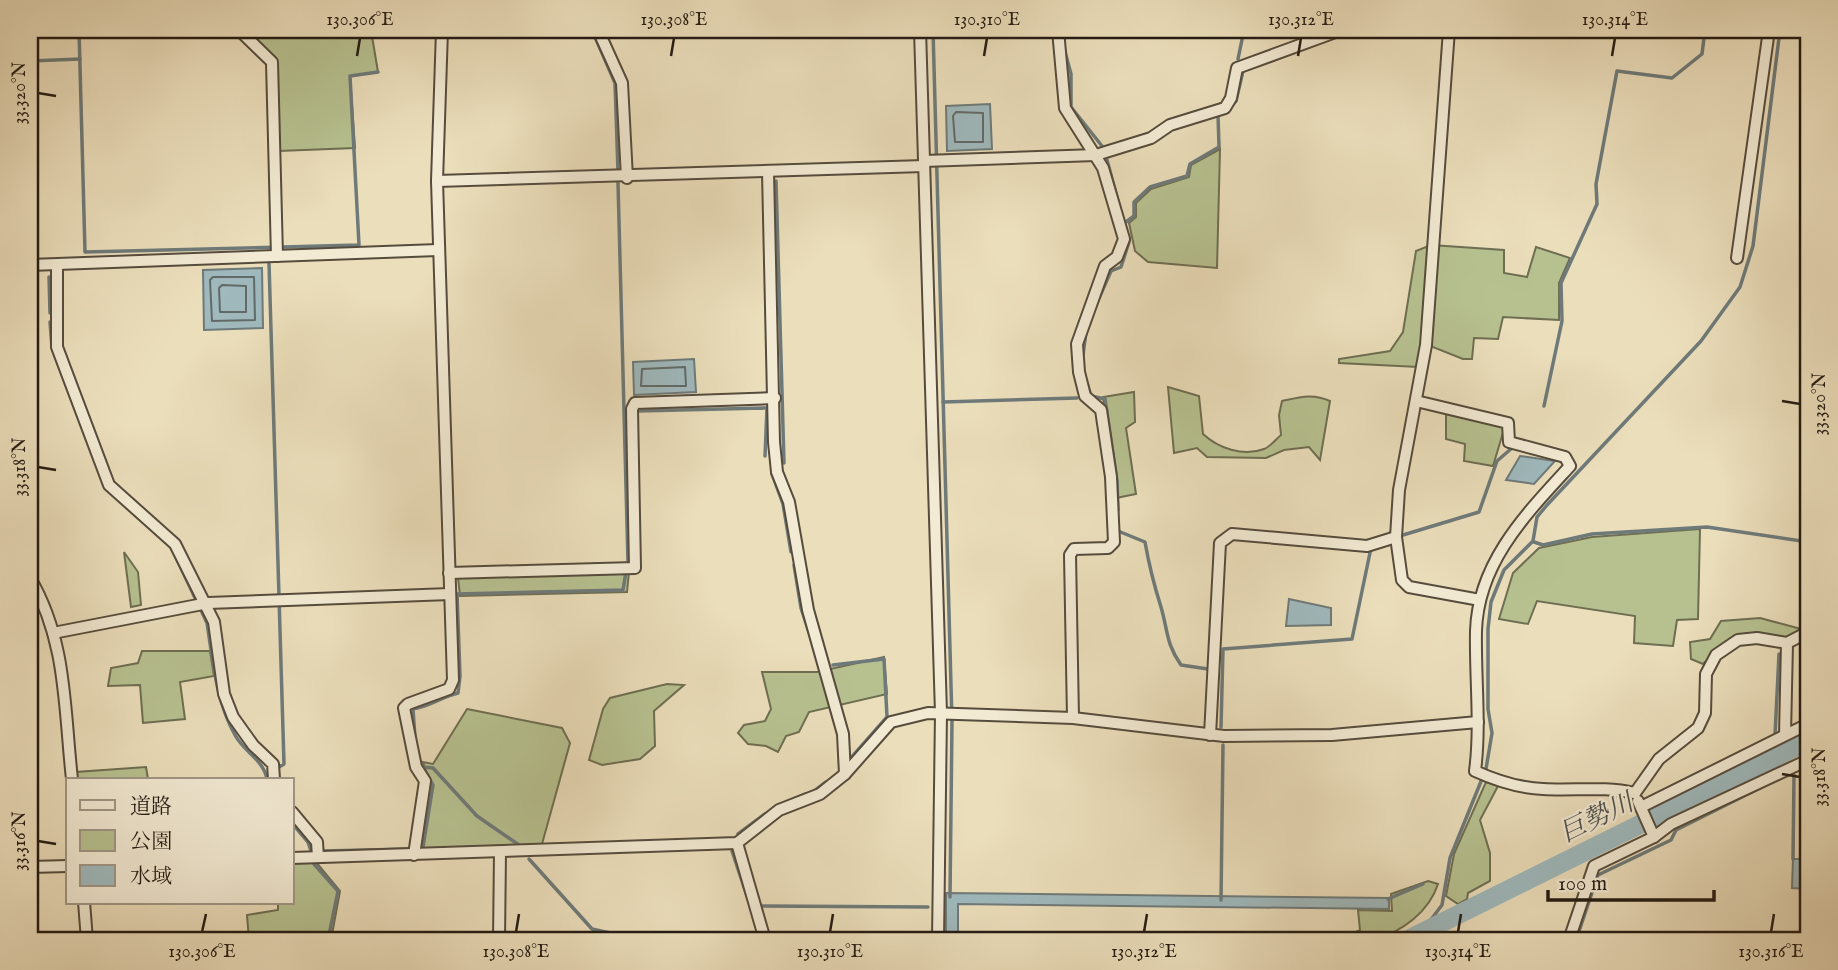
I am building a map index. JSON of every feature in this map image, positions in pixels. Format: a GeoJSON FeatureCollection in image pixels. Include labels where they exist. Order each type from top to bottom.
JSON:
{"type":"FeatureCollection","features":[{"type":"Feature","properties":{"kind":"street"},"geometry":{"type":"LineString","coordinates":[[239,30],[272,62],[277,250]]}},
{"type":"Feature","properties":{"kind":"street"},"geometry":{"type":"LineString","coordinates":[[414,855],[425,781],[416,767],[404,708],[408,704],[449,689],[453,680],[437,181],[442,30]]}},
{"type":"Feature","properties":{"kind":"street"},"geometry":{"type":"LineString","coordinates":[[598,30],[622,83],[626,177]]}},
{"type":"Feature","properties":{"kind":"street"},"geometry":{"type":"LineString","coordinates":[[920,30],[941,713],[938,940]]}},
{"type":"Feature","properties":{"kind":"street"},"geometry":{"type":"LineString","coordinates":[[1058,30],[1065,108],[1103,168],[1124,239],[1117,257],[1105,266],[1077,344],[1079,372],[1085,396],[1101,410],[1111,477],[1114,542],[1108,548],[1074,549],[1070,555],[1073,718]]}},
{"type":"Feature","properties":{"kind":"street"},"geometry":{"type":"LineString","coordinates":[[437,181],[768,172],[944,160],[1096,155],[1150,138],[1170,125],[1225,108],[1231,98],[1237,68],[1340,30]]}},
{"type":"Feature","properties":{"kind":"street"},"geometry":{"type":"LineString","coordinates":[[1449,30],[1426,345],[1399,490],[1396,537],[1402,580],[1409,587],[1480,600]]}},
{"type":"Feature","properties":{"kind":"street"},"geometry":{"type":"LineString","coordinates":[[1737,258],[1769,30]]}},
{"type":"Feature","properties":{"kind":"street"},"geometry":{"type":"LineString","coordinates":[[768,172],[777,472],[789,502],[808,610],[843,734],[845,774]]}},
{"type":"Feature","properties":{"kind":"street"},"geometry":{"type":"LineString","coordinates":[[30,265],[277,250],[439,250]]}},
{"type":"Feature","properties":{"kind":"street"},"geometry":{"type":"LineString","coordinates":[[57,265],[57,347],[109,485],[175,544],[208,603],[214,622],[224,694],[233,717],[253,745],[273,764],[274,778]]}},
{"type":"Feature","properties":{"kind":"street"},"geometry":{"type":"LineString","coordinates":[[449,573],[635,568],[632,408],[635,403],[775,398]]}},
{"type":"Feature","properties":{"kind":"street"},"geometry":{"type":"LineString","coordinates":[[1416,401],[1508,423],[1509,442],[1565,457],[1570,466],[1523,518],[1497,554],[1480,600],[1476,628],[1478,722],[1475,771],[1492,778],[1542,789],[1610,787],[1635,793]]}},
{"type":"Feature","properties":{"kind":"street"},"geometry":{"type":"LineString","coordinates":[[1210,735],[1220,543],[1232,534],[1367,545],[1396,537]]}},
{"type":"Feature","properties":{"kind":"street"},"geometry":{"type":"LineString","coordinates":[[30,578],[48,609],[60,659],[72,778]]}},
{"type":"Feature","properties":{"kind":"street"},"geometry":{"type":"LineString","coordinates":[[53,633],[208,603],[450,594]]}},
{"type":"Feature","properties":{"kind":"street"},"geometry":{"type":"LineString","coordinates":[[1635,793],[1659,759],[1698,728],[1706,713],[1706,674],[1716,655],[1738,640],[1757,638],[1787,643],[1808,632]]}},
{"type":"Feature","properties":{"kind":"street"},"geometry":{"type":"LineString","coordinates":[[1785,736],[1787,643]]}},
{"type":"Feature","properties":{"kind":"street"},"geometry":{"type":"LineString","coordinates":[[294,858],[737,843],[779,810],[820,794],[845,774],[891,722],[941,713],[1073,718],[1210,735],[1332,735],[1478,722]]}},
{"type":"Feature","properties":{"kind":"street"},"geometry":{"type":"LineString","coordinates":[[1641,807],[1808,724]]}},
{"type":"Feature","properties":{"kind":"street"},"geometry":{"type":"LineString","coordinates":[[1569,940],[1594,866],[1654,837],[1671,824],[1808,760]]}},
{"type":"Feature","properties":{"kind":"street"},"geometry":{"type":"LineString","coordinates":[[1635,793],[1654,837]]}},
{"type":"Feature","properties":{"kind":"street"},"geometry":{"type":"LineString","coordinates":[[294,814],[317,842],[318,858]]}},
{"type":"Feature","properties":{"kind":"street"},"geometry":{"type":"LineString","coordinates":[[737,843],[765,940]]}},
{"type":"Feature","properties":{"kind":"street"},"geometry":{"type":"LineString","coordinates":[[499,940],[500,852]]}},
{"type":"Feature","properties":{"kind":"street"},"geometry":{"type":"LineString","coordinates":[[30,867],[66,866]]}},
{"type":"Feature","properties":{"kind":"street"},"geometry":{"type":"LineString","coordinates":[[84,904],[87,940]]}},
{"type":"Feature","properties":{"kind":"green space"},"geometry":{"type":"Polygon","coordinates":[[[243,30],[371,30],[378,72],[350,76],[355,148],[279,151],[275,58],[243,30]]]}},
{"type":"Feature","properties":{"kind":"green space"},"geometry":{"type":"Polygon","coordinates":[[[1220,149],[1217,268],[1148,262],[1135,251],[1129,223],[1136,217],[1136,203],[1151,189],[1189,177],[1191,165],[1220,149]]]}},
{"type":"Feature","properties":{"kind":"green space"},"geometry":{"type":"Polygon","coordinates":[[[1431,245],[1504,250],[1504,273],[1527,277],[1536,247],[1570,258],[1559,283],[1559,320],[1503,317],[1498,339],[1474,338],[1472,359],[1463,359],[1423,343],[1418,367],[1339,363],[1339,359],[1390,351],[1403,332],[1416,251],[1431,245]]]}},
{"type":"Feature","properties":{"kind":"green space"},"geometry":{"type":"Polygon","coordinates":[[[1168,387],[1199,396],[1203,434],[1223,447],[1248,452],[1264,449],[1281,435],[1279,415],[1282,401],[1312,396],[1330,401],[1320,460],[1309,447],[1284,450],[1266,458],[1207,457],[1197,448],[1174,453],[1168,387]]]}},
{"type":"Feature","properties":{"kind":"green space"},"geometry":{"type":"Polygon","coordinates":[[[1134,392],[1135,422],[1126,428],[1136,494],[1116,498],[1103,397],[1134,392]]]}},
{"type":"Feature","properties":{"kind":"green space"},"geometry":{"type":"Polygon","coordinates":[[[1446,414],[1505,426],[1493,466],[1464,461],[1465,444],[1446,439],[1446,414]]]}},
{"type":"Feature","properties":{"kind":"green space"},"geometry":{"type":"Polygon","coordinates":[[[1700,529],[1698,619],[1677,620],[1673,646],[1634,643],[1635,616],[1537,601],[1528,624],[1499,619],[1513,573],[1539,548],[1592,537],[1700,529]]]}},
{"type":"Feature","properties":{"kind":"green space"},"geometry":{"type":"Polygon","coordinates":[[[124,552],[138,572],[141,605],[131,607],[124,552]]]}},
{"type":"Feature","properties":{"kind":"green space"},"geometry":{"type":"Polygon","coordinates":[[[629,572],[627,592],[460,596],[458,577],[629,572]]]}},
{"type":"Feature","properties":{"kind":"green space"},"geometry":{"type":"Polygon","coordinates":[[[1760,618],[1801,629],[1787,639],[1759,635],[1740,637],[1724,645],[1703,664],[1691,659],[1690,642],[1710,639],[1721,621],[1760,618]]]}},
{"type":"Feature","properties":{"kind":"green space"},"geometry":{"type":"Polygon","coordinates":[[[142,651],[210,651],[214,676],[180,682],[185,719],[143,723],[140,685],[108,686],[111,668],[138,663],[142,651]]]}},
{"type":"Feature","properties":{"kind":"green space"},"geometry":{"type":"Polygon","coordinates":[[[884,657],[887,694],[809,712],[799,732],[786,736],[778,752],[766,746],[748,744],[738,733],[744,725],[765,721],[771,709],[762,672],[817,672],[884,657]]]}},
{"type":"Feature","properties":{"kind":"green space"},"geometry":{"type":"Polygon","coordinates":[[[667,684],[684,685],[654,711],[655,746],[640,759],[602,765],[589,760],[603,709],[610,698],[667,684]]]}},
{"type":"Feature","properties":{"kind":"green space"},"geometry":{"type":"Polygon","coordinates":[[[467,709],[562,728],[570,743],[542,844],[420,849],[430,784],[423,762],[433,764],[467,709]]]}},
{"type":"Feature","properties":{"kind":"green space"},"geometry":{"type":"Polygon","coordinates":[[[146,767],[148,778],[77,778],[76,772],[146,767]]]}},
{"type":"Feature","properties":{"kind":"green space"},"geometry":{"type":"Polygon","coordinates":[[[1486,782],[1498,786],[1480,820],[1490,853],[1490,881],[1468,893],[1467,899],[1458,904],[1446,896],[1454,854],[1486,782]]]}},
{"type":"Feature","properties":{"kind":"green space"},"geometry":{"type":"Polygon","coordinates":[[[294,862],[316,862],[340,891],[331,940],[249,940],[247,915],[278,910],[278,904],[294,904],[294,862]]]}},
{"type":"Feature","properties":{"kind":"green space"},"geometry":{"type":"Polygon","coordinates":[[[1428,881],[1438,884],[1428,903],[1413,920],[1394,932],[1369,941],[1340,940],[1360,930],[1358,910],[1392,911],[1391,894],[1428,881]]]}},
{"type":"Feature","properties":{"kind":"water"},"geometry":{"type":"Polygon","coordinates":[[[990,104],[992,149],[947,151],[946,106],[990,104]]]}},
{"type":"Feature","properties":{"kind":"water"},"geometry":{"type":"Polygon","coordinates":[[[262,268],[263,328],[204,330],[203,270],[262,268]]]}},
{"type":"Feature","properties":{"kind":"water"},"geometry":{"type":"Polygon","coordinates":[[[694,359],[696,392],[634,395],[633,362],[694,359]]]}},
{"type":"Feature","properties":{"kind":"water"},"geometry":{"type":"Polygon","coordinates":[[[1520,456],[1555,461],[1534,484],[1506,480],[1520,456]]]}},
{"type":"Feature","properties":{"kind":"water"},"geometry":{"type":"Polygon","coordinates":[[[1289,599],[1331,608],[1331,625],[1286,626],[1289,599]]]}},
{"type":"Feature","properties":{"kind":"water"},"geometry":{"type":"Polygon","coordinates":[[[1793,859],[1808,859],[1808,889],[1792,888],[1793,859]]]}},
{"type":"Feature","properties":{"kind":"water"},"geometry":{"type":"Polygon","coordinates":[[[946,893],[1389,898],[1389,909],[958,904],[958,940],[946,940],[946,893]]]}},
{"type":"Feature","properties":{"kind":"waterway"},"geometry":{"type":"LineString","coordinates":[[79,30],[85,252],[359,245],[350,76],[378,72]]}},
{"type":"Feature","properties":{"kind":"waterway"},"geometry":{"type":"LineString","coordinates":[[592,30],[615,83],[618,172]]}},
{"type":"Feature","properties":{"kind":"waterway"},"geometry":{"type":"LineString","coordinates":[[642,35],[809,30]]}},
{"type":"Feature","properties":{"kind":"waterway"},"geometry":{"type":"LineString","coordinates":[[933,30],[952,722],[950,897]]}},
{"type":"Feature","properties":{"kind":"waterway"},"geometry":{"type":"LineString","coordinates":[[1064,42],[1065,30]]}},
{"type":"Feature","properties":{"kind":"waterway"},"geometry":{"type":"LineString","coordinates":[[1238,59],[1244,30]]}},
{"type":"Feature","properties":{"kind":"waterway"},"geometry":{"type":"LineString","coordinates":[[1544,406],[1562,321],[1561,283],[1597,204],[1596,184],[1617,71],[1672,78],[1702,54],[1705,30]]}},
{"type":"Feature","properties":{"kind":"waterway"},"geometry":{"type":"LineString","coordinates":[[1420,934],[1442,905],[1450,858],[1486,769],[1492,733],[1488,709],[1488,629],[1491,602],[1504,570],[1533,541],[1537,517],[1547,505],[1701,341],[1740,287],[1753,246],[1780,30]]}},
{"type":"Feature","properties":{"kind":"waterway"},"geometry":{"type":"LineString","coordinates":[[1065,52],[1071,74],[1071,107],[1102,146]]}},
{"type":"Feature","properties":{"kind":"waterway"},"geometry":{"type":"LineString","coordinates":[[30,61],[80,59]]}},
{"type":"Feature","properties":{"kind":"waterway"},"geometry":{"type":"LineString","coordinates":[[1232,105],[1236,101],[1243,71]]}},
{"type":"Feature","properties":{"kind":"waterway"},"geometry":{"type":"LineString","coordinates":[[1126,222],[1134,216],[1134,202],[1150,187],[1187,176],[1190,164],[1219,147],[1218,115]]}},
{"type":"Feature","properties":{"kind":"waterway"},"geometry":{"type":"LineString","coordinates":[[1096,305],[1111,271],[1121,267],[1129,242],[1107,160]]}},
{"type":"Feature","properties":{"kind":"waterway"},"geometry":{"type":"LineString","coordinates":[[776,181],[784,463]]}},
{"type":"Feature","properties":{"kind":"waterway"},"geometry":{"type":"LineString","coordinates":[[618,183],[628,563]]}},
{"type":"Feature","properties":{"kind":"waterway"},"geometry":{"type":"LineString","coordinates":[[269,263],[284,764],[279,767]]}},
{"type":"Feature","properties":{"kind":"waterway"},"geometry":{"type":"LineString","coordinates":[[49,277],[50,313]]}},
{"type":"Feature","properties":{"kind":"waterway"},"geometry":{"type":"LineString","coordinates":[[50,322],[52,347]]}},
{"type":"Feature","properties":{"kind":"waterway"},"geometry":{"type":"LineString","coordinates":[[1083,355],[1086,332]]}},
{"type":"Feature","properties":{"kind":"waterway"},"geometry":{"type":"LineString","coordinates":[[1087,383],[1091,396],[1105,399],[1117,481],[1118,510]]}},
{"type":"Feature","properties":{"kind":"waterway"},"geometry":{"type":"LineString","coordinates":[[943,402],[1077,398]]}},
{"type":"Feature","properties":{"kind":"waterway"},"geometry":{"type":"LineString","coordinates":[[638,411],[767,408],[765,456]]}},
{"type":"Feature","properties":{"kind":"waterway"},"geometry":{"type":"LineString","coordinates":[[1403,535],[1479,512],[1497,461],[1512,448]]}},
{"type":"Feature","properties":{"kind":"waterway"},"geometry":{"type":"LineString","coordinates":[[772,474],[783,504],[791,552]]}},
{"type":"Feature","properties":{"kind":"waterway"},"geometry":{"type":"LineString","coordinates":[[1534,542],[1543,545],[1592,534],[1707,527],[1808,542]]}},
{"type":"Feature","properties":{"kind":"waterway"},"geometry":{"type":"LineString","coordinates":[[1118,528],[1118,531],[1145,542],[1168,637],[1181,665],[1208,669]]}},
{"type":"Feature","properties":{"kind":"waterway"},"geometry":{"type":"LineString","coordinates":[[1221,727],[1223,649],[1352,639],[1371,548]]}},
{"type":"Feature","properties":{"kind":"waterway"},"geometry":{"type":"LineString","coordinates":[[174,553],[196,600]]}},
{"type":"Feature","properties":{"kind":"waterway"},"geometry":{"type":"LineString","coordinates":[[794,565],[801,608],[812,641]]}},
{"type":"Feature","properties":{"kind":"waterway"},"geometry":{"type":"LineString","coordinates":[[415,738],[413,709],[458,693],[460,676],[457,594],[623,590],[626,572]]}},
{"type":"Feature","properties":{"kind":"waterway"},"geometry":{"type":"LineString","coordinates":[[201,610],[207,623],[223,708],[239,741],[262,766],[267,778]]}},
{"type":"Feature","properties":{"kind":"waterway"},"geometry":{"type":"LineString","coordinates":[[1775,735],[1779,654]]}},
{"type":"Feature","properties":{"kind":"waterway"},"geometry":{"type":"LineString","coordinates":[[833,665],[884,659],[887,717],[850,759]]}},
{"type":"Feature","properties":{"kind":"waterway","name":"巨勢川"},"geometry":{"type":"LineString","coordinates":[[1407,940],[1808,741]]}},
{"type":"Feature","properties":{"kind":"waterway"},"geometry":{"type":"LineString","coordinates":[[1221,900],[1223,745]]}},
{"type":"Feature","properties":{"kind":"waterway"},"geometry":{"type":"LineString","coordinates":[[419,759],[423,767],[433,768],[477,816],[519,845]]}},
{"type":"Feature","properties":{"kind":"waterway"},"geometry":{"type":"LineString","coordinates":[[423,767],[433,785],[423,847]]}},
{"type":"Feature","properties":{"kind":"waterway"},"geometry":{"type":"LineString","coordinates":[[1793,859],[1794,775]]}},
{"type":"Feature","properties":{"kind":"waterway"},"geometry":{"type":"LineString","coordinates":[[813,792],[826,782]]}},
{"type":"Feature","properties":{"kind":"waterway"},"geometry":{"type":"LineString","coordinates":[[1576,940],[1598,875],[1671,840],[1676,830],[1762,787]]}},
{"type":"Feature","properties":{"kind":"waterway"},"geometry":{"type":"LineString","coordinates":[[777,806],[805,794]]}},
{"type":"Feature","properties":{"kind":"waterway"},"geometry":{"type":"LineString","coordinates":[[738,834],[765,814]]}},
{"type":"Feature","properties":{"kind":"waterway"},"geometry":{"type":"LineString","coordinates":[[294,825],[308,842],[311,851]]}},
{"type":"Feature","properties":{"kind":"waterway"},"geometry":{"type":"LineString","coordinates":[[324,851],[409,849]]}},
{"type":"Feature","properties":{"kind":"waterway"},"geometry":{"type":"LineString","coordinates":[[732,851],[748,899]]}},
{"type":"Feature","properties":{"kind":"waterway"},"geometry":{"type":"LineString","coordinates":[[529,859],[592,929],[642,940]]}},
{"type":"Feature","properties":{"kind":"waterway"},"geometry":{"type":"LineString","coordinates":[[314,864],[338,891],[328,940]]}},
{"type":"Feature","properties":{"kind":"waterway"},"geometry":{"type":"LineString","coordinates":[[1388,899],[1423,884]]}},
{"type":"Feature","properties":{"kind":"waterway"},"geometry":{"type":"LineString","coordinates":[[760,906],[928,907]]}},
{"type":"Feature","properties":{"kind":"waterway"},"geometry":{"type":"LineString","coordinates":[[758,933],[759,940]]}}]}
